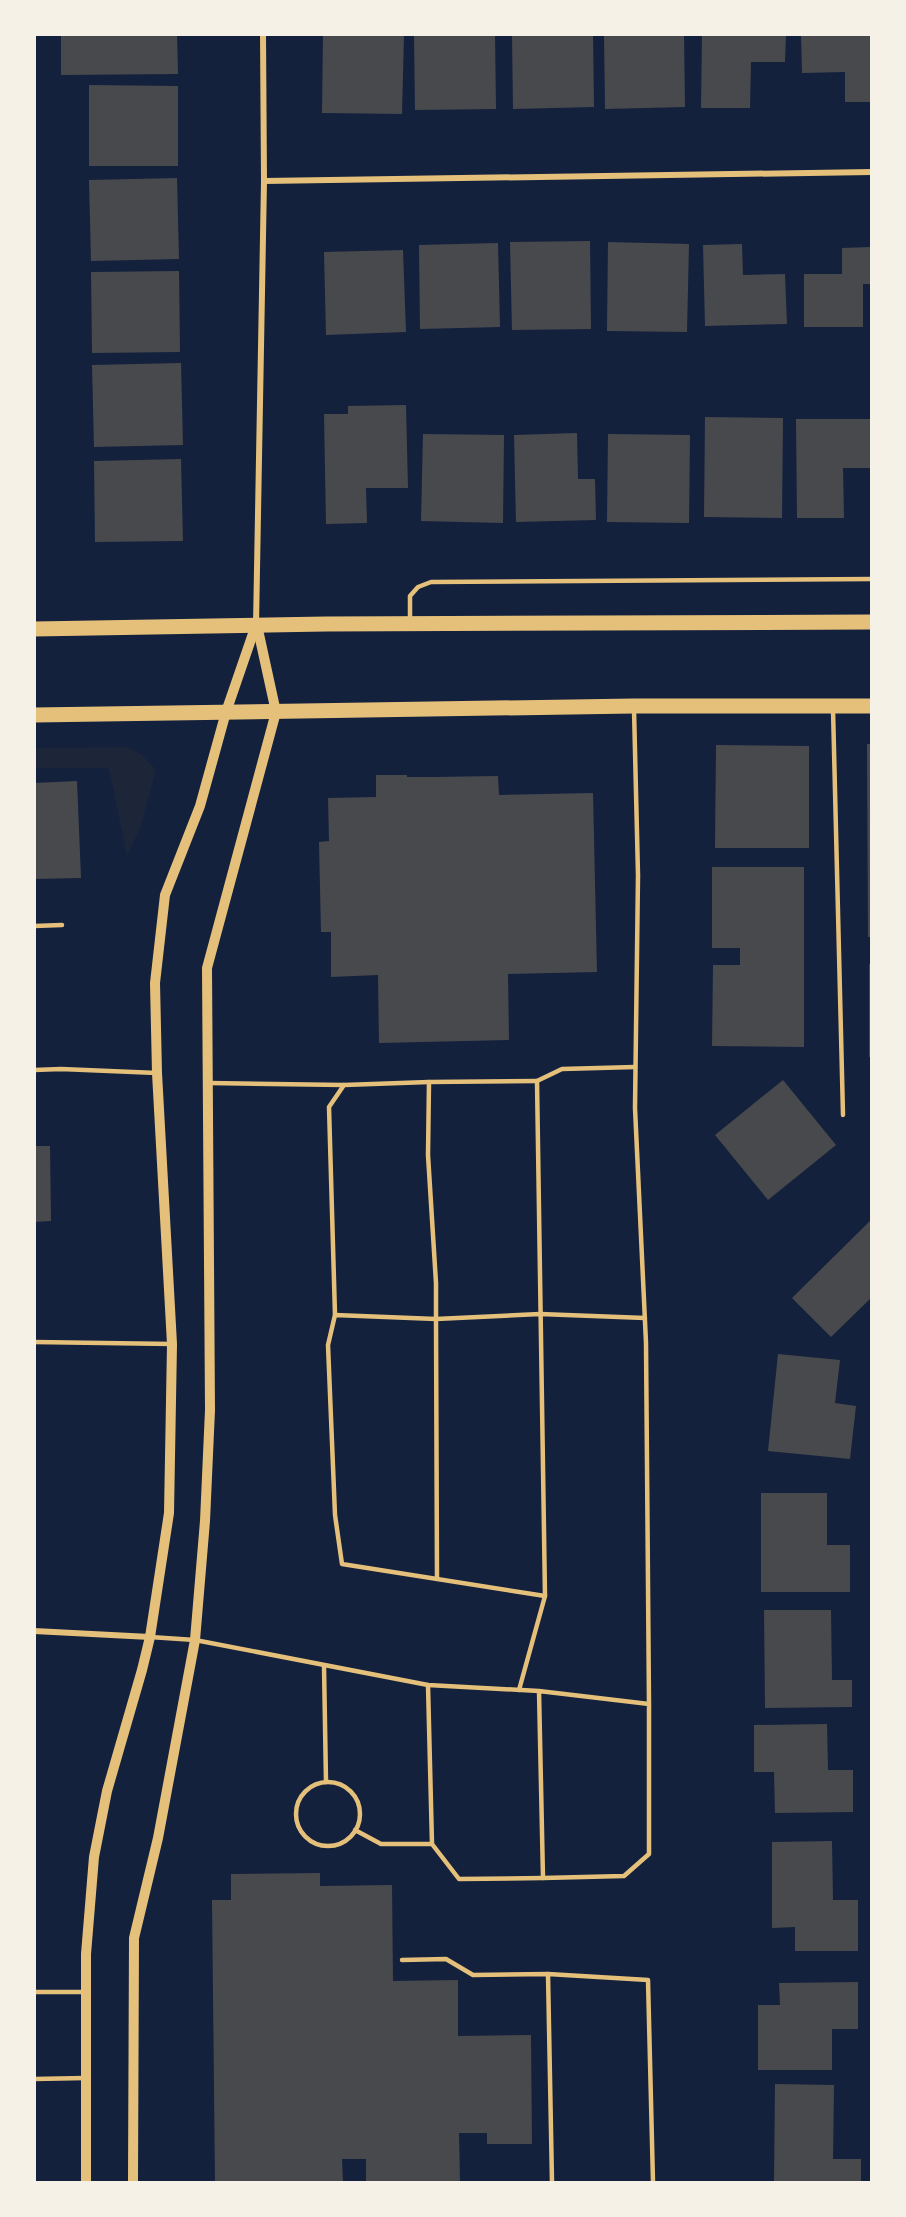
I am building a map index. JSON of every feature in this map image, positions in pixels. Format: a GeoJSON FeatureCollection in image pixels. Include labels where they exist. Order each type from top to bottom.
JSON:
{"type":"FeatureCollection","features":[{"type":"Feature","properties":{"kind":"main road"},"geometry":{"type":"LineString","coordinates":[[34,629],[256,625],[872,622]]}},
{"type":"Feature","properties":{"kind":"main road"},"geometry":{"type":"LineString","coordinates":[[34,715],[634,706],[872,706]]}},
{"type":"Feature","properties":{"kind":"street"},"geometry":{"type":"LineString","coordinates":[[133,2182],[134,1938],[158,1838],[195,1640],[205,1521],[210,1410],[207,968],[276,712],[256,625],[264,181],[263,34]]}},
{"type":"Feature","properties":{"kind":"street"},"geometry":{"type":"LineString","coordinates":[[264,181],[872,172]]}},
{"type":"Feature","properties":{"kind":"street"},"geometry":{"type":"LineString","coordinates":[[86,2182],[86,1954],[94,1857],[107,1791],[150,1638],[169,1513],[172,1344],[157,1073],[155,983],[165,895],[200,806],[225,712],[256,625]]}},
{"type":"Feature","properties":{"kind":"street"},"geometry":{"type":"LineString","coordinates":[[34,1631],[150,1638]]}},
{"type":"Feature","properties":{"kind":"lane"},"geometry":{"type":"LineString","coordinates":[[410,624],[410,596],[418,587],[431,582],[872,579]]}},
{"type":"Feature","properties":{"kind":"lane"},"geometry":{"type":"LineString","coordinates":[[428,1685],[432,1844],[459,1879],[624,1876],[649,1854],[645,1318],[635,1108],[639,875],[634,706]]}},
{"type":"Feature","properties":{"kind":"lane"},"geometry":{"type":"LineString","coordinates":[[833,706],[843,1114]]}},
{"type":"Feature","properties":{"kind":"lane"},"geometry":{"type":"LineString","coordinates":[[34,926],[62,926]]}},
{"type":"Feature","properties":{"kind":"lane"},"geometry":{"type":"LineString","coordinates":[[207,1083],[344,1085],[537,1081],[562,1069],[635,1067]]}},
{"type":"Feature","properties":{"kind":"lane"},"geometry":{"type":"LineString","coordinates":[[34,1070],[157,1073]]}},
{"type":"Feature","properties":{"kind":"lane"},"geometry":{"type":"LineString","coordinates":[[519,1690],[545,1596],[537,1081]]}},
{"type":"Feature","properties":{"kind":"lane"},"geometry":{"type":"LineString","coordinates":[[429,1082],[428,1155],[436,1283],[437,1579]]}},
{"type":"Feature","properties":{"kind":"lane"},"geometry":{"type":"LineString","coordinates":[[344,1085],[329,1107],[335,1315],[328,1346],[335,1515],[342,1563],[545,1596]]}},
{"type":"Feature","properties":{"kind":"lane"},"geometry":{"type":"LineString","coordinates":[[335,1315],[436,1319],[540,1314],[645,1318]]}},
{"type":"Feature","properties":{"kind":"lane"},"geometry":{"type":"LineString","coordinates":[[34,1341],[172,1344]]}},
{"type":"Feature","properties":{"kind":"lane"},"geometry":{"type":"LineString","coordinates":[[150,1638],[195,1640],[428,1685],[540,1691],[649,1704]]}},
{"type":"Feature","properties":{"kind":"lane"},"geometry":{"type":"LineString","coordinates":[[324,1666],[326,1782]]}},
{"type":"Feature","properties":{"kind":"lane"},"geometry":{"type":"LineString","coordinates":[[540,1691],[543,1878]]}},
{"type":"Feature","properties":{"kind":"lane"},"geometry":{"type":"LineString","coordinates":[[326,1782],[336,1783],[352,1793],[360,1811],[356,1830],[339,1844],[328,1846],[308,1839],[300,1831],[296,1821],[299,1799],[315,1784],[326,1782]]}},
{"type":"Feature","properties":{"kind":"lane"},"geometry":{"type":"LineString","coordinates":[[356,1830],[381,1844],[432,1844]]}},
{"type":"Feature","properties":{"kind":"lane"},"geometry":{"type":"LineString","coordinates":[[402,1960],[446,1959],[473,1975],[548,1974],[648,1980],[652,2182]]}},
{"type":"Feature","properties":{"kind":"lane"},"geometry":{"type":"LineString","coordinates":[[548,1974],[552,2182]]}},
{"type":"Feature","properties":{"kind":"lane"},"geometry":{"type":"LineString","coordinates":[[34,1992],[86,1992]]}},
{"type":"Feature","properties":{"kind":"lane"},"geometry":{"type":"LineString","coordinates":[[34,2079],[85,2078]]}},
{"type":"Feature","properties":{"kind":"shaded area"},"geometry":{"type":"Polygon","coordinates":[[[127,747],[142,755],[156,770],[140,828],[127,856],[109,768],[35,768],[34,748],[127,747]]]}},
{"type":"Feature","properties":{"kind":"building"},"geometry":{"type":"Polygon","coordinates":[[[177,34],[178,74],[61,75],[61,36],[177,34]]]}},
{"type":"Feature","properties":{"kind":"building"},"geometry":{"type":"Polygon","coordinates":[[[323,34],[404,34],[402,114],[322,113],[323,34]]]}},
{"type":"Feature","properties":{"kind":"building"},"geometry":{"type":"Polygon","coordinates":[[[414,34],[495,34],[496,109],[415,110],[414,34]]]}},
{"type":"Feature","properties":{"kind":"building"},"geometry":{"type":"Polygon","coordinates":[[[512,34],[593,34],[594,107],[513,109],[512,34]]]}},
{"type":"Feature","properties":{"kind":"building"},"geometry":{"type":"Polygon","coordinates":[[[604,34],[684,34],[685,107],[605,109],[604,34]]]}},
{"type":"Feature","properties":{"kind":"building"},"geometry":{"type":"Polygon","coordinates":[[[702,34],[786,34],[785,62],[751,62],[750,108],[701,108],[702,34]]]}},
{"type":"Feature","properties":{"kind":"building"},"geometry":{"type":"Polygon","coordinates":[[[801,34],[872,34],[872,102],[845,102],[845,72],[802,73],[801,34]]]}},
{"type":"Feature","properties":{"kind":"building"},"geometry":{"type":"Polygon","coordinates":[[[89,85],[178,86],[178,166],[89,166],[89,85]]]}},
{"type":"Feature","properties":{"kind":"building"},"geometry":{"type":"Polygon","coordinates":[[[177,178],[179,259],[91,261],[89,180],[177,178]]]}},
{"type":"Feature","properties":{"kind":"building"},"geometry":{"type":"Polygon","coordinates":[[[590,241],[591,329],[512,330],[510,242],[590,241]]]}},
{"type":"Feature","properties":{"kind":"building"},"geometry":{"type":"Polygon","coordinates":[[[608,242],[689,244],[687,332],[607,331],[608,242]]]}},
{"type":"Feature","properties":{"kind":"building"},"geometry":{"type":"Polygon","coordinates":[[[498,243],[500,327],[420,329],[419,245],[498,243]]]}},
{"type":"Feature","properties":{"kind":"building"},"geometry":{"type":"Polygon","coordinates":[[[742,244],[743,275],[785,274],[787,324],[705,326],[703,245],[742,244]]]}},
{"type":"Feature","properties":{"kind":"building"},"geometry":{"type":"Polygon","coordinates":[[[872,247],[872,284],[863,284],[863,327],[804,327],[804,274],[842,274],[842,248],[872,247]]]}},
{"type":"Feature","properties":{"kind":"building"},"geometry":{"type":"Polygon","coordinates":[[[403,250],[406,332],[326,335],[324,252],[403,250]]]}},
{"type":"Feature","properties":{"kind":"building"},"geometry":{"type":"Polygon","coordinates":[[[179,271],[180,352],[92,353],[91,272],[179,271]]]}},
{"type":"Feature","properties":{"kind":"building"},"geometry":{"type":"Polygon","coordinates":[[[181,363],[183,445],[94,447],[92,365],[181,363]]]}},
{"type":"Feature","properties":{"kind":"building"},"geometry":{"type":"Polygon","coordinates":[[[406,405],[408,488],[366,488],[367,523],[326,524],[324,414],[348,414],[348,406],[406,405]]]}},
{"type":"Feature","properties":{"kind":"building"},"geometry":{"type":"Polygon","coordinates":[[[705,417],[783,418],[782,518],[704,517],[705,417]]]}},
{"type":"Feature","properties":{"kind":"building"},"geometry":{"type":"Polygon","coordinates":[[[796,419],[872,419],[872,468],[843,468],[844,518],[797,518],[796,419]]]}},
{"type":"Feature","properties":{"kind":"building"},"geometry":{"type":"Polygon","coordinates":[[[577,433],[578,479],[595,479],[596,520],[516,522],[514,435],[577,433]]]}},
{"type":"Feature","properties":{"kind":"building"},"geometry":{"type":"Polygon","coordinates":[[[423,434],[504,435],[503,523],[421,521],[423,434]]]}},
{"type":"Feature","properties":{"kind":"building"},"geometry":{"type":"Polygon","coordinates":[[[608,434],[690,435],[689,523],[607,522],[608,434]]]}},
{"type":"Feature","properties":{"kind":"building"},"geometry":{"type":"Polygon","coordinates":[[[181,459],[183,541],[95,542],[94,461],[181,459]]]}},
{"type":"Feature","properties":{"kind":"building"},"geometry":{"type":"Polygon","coordinates":[[[867,744],[872,744],[872,937],[868,937],[867,744]]]}},
{"type":"Feature","properties":{"kind":"building"},"geometry":{"type":"Polygon","coordinates":[[[716,745],[809,746],[809,848],[715,848],[716,745]]]}},
{"type":"Feature","properties":{"kind":"building"},"geometry":{"type":"Polygon","coordinates":[[[376,775],[498,776],[499,795],[593,793],[597,972],[508,974],[509,1040],[379,1043],[378,975],[331,977],[331,932],[321,932],[319,842],[329,841],[328,798],[376,797],[376,775]]]}},
{"type":"Feature","properties":{"kind":"building"},"geometry":{"type":"Polygon","coordinates":[[[77,781],[81,878],[34,879],[34,783],[77,781]]]}},
{"type":"Feature","properties":{"kind":"building"},"geometry":{"type":"Polygon","coordinates":[[[712,867],[804,867],[804,1047],[712,1046],[713,965],[740,965],[740,948],[712,948],[712,867]]]}},
{"type":"Feature","properties":{"kind":"building"},"geometry":{"type":"Polygon","coordinates":[[[869,964],[872,964],[872,1057],[869,1057],[869,964]]]}},
{"type":"Feature","properties":{"kind":"building"},"geometry":{"type":"Polygon","coordinates":[[[783,1080],[836,1145],[768,1200],[715,1135],[783,1080]]]}},
{"type":"Feature","properties":{"kind":"building"},"geometry":{"type":"Polygon","coordinates":[[[34,1146],[50,1146],[51,1221],[34,1222],[34,1146]]]}},
{"type":"Feature","properties":{"kind":"building"},"geometry":{"type":"Polygon","coordinates":[[[872,1219],[872,1297],[831,1337],[792,1298],[872,1219]]]}},
{"type":"Feature","properties":{"kind":"building"},"geometry":{"type":"Polygon","coordinates":[[[778,1354],[840,1360],[835,1403],[856,1406],[850,1459],[768,1451],[778,1354]]]}},
{"type":"Feature","properties":{"kind":"building"},"geometry":{"type":"Polygon","coordinates":[[[761,1493],[827,1493],[827,1545],[850,1545],[850,1592],[761,1592],[761,1493]]]}},
{"type":"Feature","properties":{"kind":"building"},"geometry":{"type":"Polygon","coordinates":[[[764,1610],[831,1610],[832,1680],[852,1680],[852,1707],[765,1708],[764,1610]]]}},
{"type":"Feature","properties":{"kind":"building"},"geometry":{"type":"Polygon","coordinates":[[[827,1724],[828,1770],[853,1770],[853,1812],[775,1813],[774,1772],[754,1772],[754,1725],[827,1724]]]}},
{"type":"Feature","properties":{"kind":"building"},"geometry":{"type":"Polygon","coordinates":[[[832,1841],[833,1900],[858,1900],[858,1951],[795,1951],[795,1927],[772,1928],[772,1842],[832,1841]]]}},
{"type":"Feature","properties":{"kind":"building"},"geometry":{"type":"Polygon","coordinates":[[[320,1873],[320,1886],[392,1885],[393,1981],[458,1980],[458,2036],[531,2035],[532,2144],[487,2144],[487,2133],[459,2133],[460,2182],[366,2182],[366,2159],[342,2159],[343,2182],[215,2182],[212,1900],[231,1900],[231,1874],[320,1873]]]}},
{"type":"Feature","properties":{"kind":"building"},"geometry":{"type":"Polygon","coordinates":[[[858,1982],[858,2029],[832,2029],[832,2070],[758,2070],[758,2005],[780,2005],[779,1983],[858,1982]]]}},
{"type":"Feature","properties":{"kind":"building"},"geometry":{"type":"Polygon","coordinates":[[[775,2084],[834,2085],[833,2159],[861,2159],[861,2182],[774,2182],[775,2084]]]}}]}
